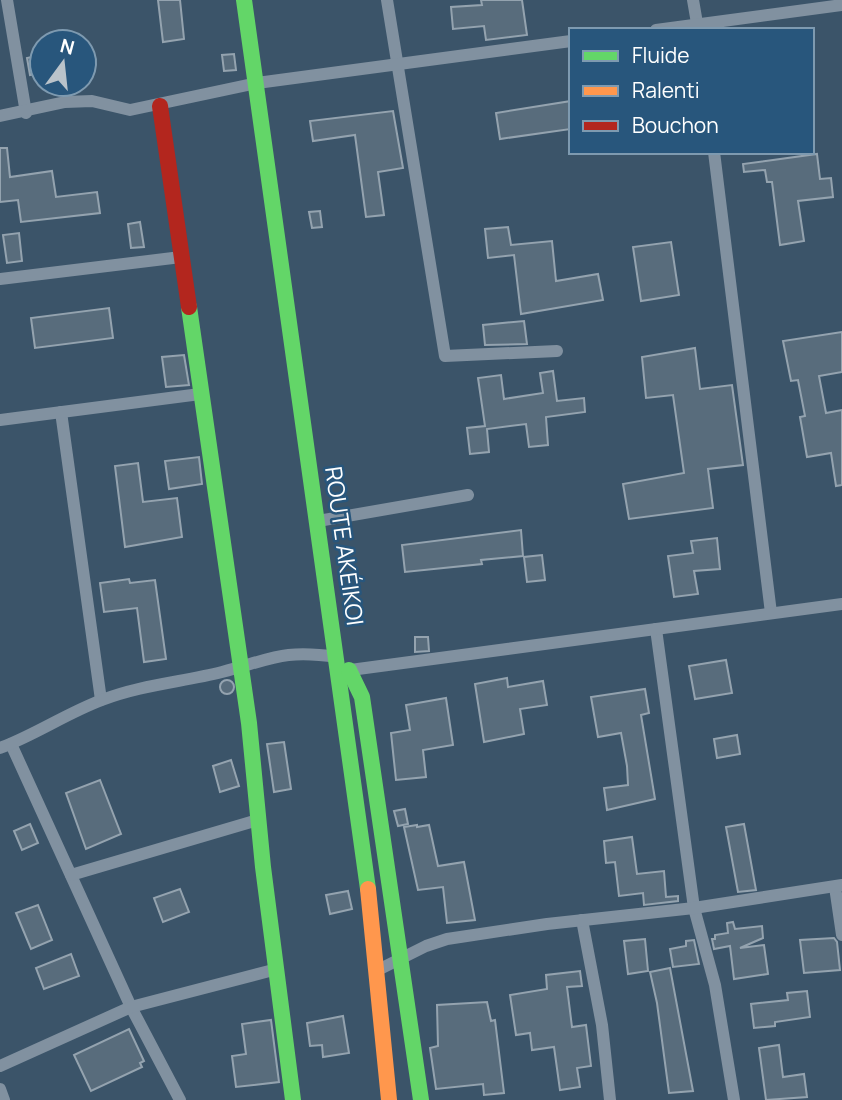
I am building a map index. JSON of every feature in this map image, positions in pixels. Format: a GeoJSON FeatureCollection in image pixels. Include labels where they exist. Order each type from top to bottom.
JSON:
{"type":"FeatureCollection","features":[{"type":"Feature","properties":{"kind":"street"},"geometry":{"type":"LineString","coordinates":[[7,0],[26,113]]}},
{"type":"Feature","properties":{"kind":"street","name":"ROUTE AKÉIKOI"},"geometry":{"type":"LineString","coordinates":[[244,0],[318,521],[342,666],[389,1100]]}},
{"type":"Feature","properties":{"kind":"street"},"geometry":{"type":"LineString","coordinates":[[387,0],[395,64],[445,356],[557,351]]}},
{"type":"Feature","properties":{"kind":"street"},"geometry":{"type":"LineString","coordinates":[[693,0],[698,27],[842,5]]}},
{"type":"Feature","properties":{"kind":"street"},"geometry":{"type":"LineString","coordinates":[[0,116],[26,113],[65,102],[92,101],[130,110],[160,106],[257,83],[569,41]]}},
{"type":"Feature","properties":{"kind":"street"},"geometry":{"type":"LineString","coordinates":[[160,106],[249,723],[258,820],[293,1100]]}},
{"type":"Feature","properties":{"kind":"street"},"geometry":{"type":"LineString","coordinates":[[714,154],[771,613]]}},
{"type":"Feature","properties":{"kind":"street"},"geometry":{"type":"LineString","coordinates":[[0,279],[181,257]]}},
{"type":"Feature","properties":{"kind":"street"},"geometry":{"type":"LineString","coordinates":[[0,420],[200,394]]}},
{"type":"Feature","properties":{"kind":"street"},"geometry":{"type":"LineString","coordinates":[[61,412],[101,700]]}},
{"type":"Feature","properties":{"kind":"street"},"geometry":{"type":"LineString","coordinates":[[318,521],[468,495]]}},
{"type":"Feature","properties":{"kind":"street"},"geometry":{"type":"LineString","coordinates":[[180,1100],[131,1007],[71,875],[5,746],[101,700],[277,654],[302,653],[342,666],[842,604]]}},
{"type":"Feature","properties":{"kind":"street"},"geometry":{"type":"LineString","coordinates":[[656,629],[694,908],[715,985],[734,1100]]}},
{"type":"Feature","properties":{"kind":"street","name":"ROUTE AKÉIKOI"},"geometry":{"type":"LineString","coordinates":[[342,666],[362,697],[421,1100]]}},
{"type":"Feature","properties":{"kind":"street"},"geometry":{"type":"LineString","coordinates":[[71,875],[258,820]]}},
{"type":"Feature","properties":{"kind":"street"},"geometry":{"type":"LineString","coordinates":[[376,971],[426,946],[447,939],[694,908],[838,886],[842,935]]}},
{"type":"Feature","properties":{"kind":"street"},"geometry":{"type":"LineString","coordinates":[[582,920],[603,1025],[610,1100]]}},
{"type":"Feature","properties":{"kind":"street"},"geometry":{"type":"LineString","coordinates":[[0,1066],[131,1007],[277,969]]}},
{"type":"Feature","properties":{"kind":"street"},"geometry":{"type":"LineString","coordinates":[[0,1089],[4,1100]]}},
{"type":"Feature","properties":{"kind":"building"},"geometry":{"type":"Polygon","coordinates":[[[158,0],[180,0],[184,39],[163,42],[158,0]]]}},
{"type":"Feature","properties":{"kind":"building"},"geometry":{"type":"Polygon","coordinates":[[[481,0],[522,0],[527,35],[486,40],[484,26],[453,29],[451,7],[482,5],[481,0]]]}},
{"type":"Feature","properties":{"kind":"building"},"geometry":{"type":"Polygon","coordinates":[[[234,54],[236,70],[224,71],[222,55],[234,54]]]}},
{"type":"Feature","properties":{"kind":"building"},"geometry":{"type":"Polygon","coordinates":[[[569,101],[569,129],[500,139],[496,113],[569,101]]]}},
{"type":"Feature","properties":{"kind":"building"},"geometry":{"type":"Polygon","coordinates":[[[393,111],[403,168],[378,172],[384,215],[366,217],[355,135],[313,141],[310,121],[393,111]]]}},
{"type":"Feature","properties":{"kind":"building"},"geometry":{"type":"Polygon","coordinates":[[[0,148],[7,148],[10,177],[52,171],[56,197],[97,192],[100,213],[21,222],[18,200],[0,202],[0,148]]]}},
{"type":"Feature","properties":{"kind":"building"},"geometry":{"type":"Polygon","coordinates":[[[817,154],[820,179],[831,178],[833,197],[798,201],[804,241],[780,245],[772,182],[767,182],[765,170],[744,172],[743,164],[817,154]]]}},
{"type":"Feature","properties":{"kind":"building"},"geometry":{"type":"Polygon","coordinates":[[[320,211],[322,227],[312,228],[309,212],[320,211]]]}},
{"type":"Feature","properties":{"kind":"building"},"geometry":{"type":"Polygon","coordinates":[[[140,222],[144,247],[131,248],[128,224],[140,222]]]}},
{"type":"Feature","properties":{"kind":"building"},"geometry":{"type":"Polygon","coordinates":[[[508,227],[511,245],[552,241],[556,281],[598,274],[603,300],[521,314],[514,255],[488,258],[485,229],[508,227]]]}},
{"type":"Feature","properties":{"kind":"building"},"geometry":{"type":"Polygon","coordinates":[[[19,233],[22,261],[7,263],[3,235],[19,233]]]}},
{"type":"Feature","properties":{"kind":"building"},"geometry":{"type":"Polygon","coordinates":[[[671,242],[679,295],[641,301],[633,247],[671,242]]]}},
{"type":"Feature","properties":{"kind":"building"},"geometry":{"type":"Polygon","coordinates":[[[109,308],[113,338],[35,348],[31,318],[109,308]]]}},
{"type":"Feature","properties":{"kind":"building"},"geometry":{"type":"Polygon","coordinates":[[[524,321],[527,344],[485,345],[483,325],[524,321]]]}},
{"type":"Feature","properties":{"kind":"building"},"geometry":{"type":"Polygon","coordinates":[[[842,332],[842,372],[819,376],[826,413],[842,410],[842,485],[836,486],[831,453],[807,457],[800,417],[805,416],[798,380],[791,381],[783,341],[842,332]]]}},
{"type":"Feature","properties":{"kind":"building"},"geometry":{"type":"Polygon","coordinates":[[[695,348],[700,389],[732,385],[743,465],[708,469],[713,508],[629,519],[623,484],[684,473],[673,395],[646,398],[642,357],[695,348]]]}},
{"type":"Feature","properties":{"kind":"building"},"geometry":{"type":"Polygon","coordinates":[[[184,355],[189,385],[166,387],[162,357],[184,355]]]}},
{"type":"Feature","properties":{"kind":"building"},"geometry":{"type":"Polygon","coordinates":[[[553,371],[557,401],[584,398],[585,412],[546,417],[548,445],[529,447],[526,424],[487,429],[489,452],[470,454],[467,428],[485,426],[478,378],[501,375],[504,399],[543,393],[540,373],[553,371]]]}},
{"type":"Feature","properties":{"kind":"building"},"geometry":{"type":"Polygon","coordinates":[[[199,457],[202,484],[169,489],[165,461],[199,457]]]}},
{"type":"Feature","properties":{"kind":"building"},"geometry":{"type":"Polygon","coordinates":[[[138,463],[143,502],[177,498],[182,537],[125,547],[115,466],[138,463]]]}},
{"type":"Feature","properties":{"kind":"building"},"geometry":{"type":"Polygon","coordinates":[[[521,530],[523,556],[481,560],[482,564],[405,572],[402,545],[521,530]]]}},
{"type":"Feature","properties":{"kind":"building"},"geometry":{"type":"Polygon","coordinates":[[[717,538],[720,569],[694,571],[698,594],[674,597],[668,556],[693,553],[691,541],[717,538]]]}},
{"type":"Feature","properties":{"kind":"building"},"geometry":{"type":"Polygon","coordinates":[[[542,555],[545,580],[527,582],[524,557],[542,555]]]}},
{"type":"Feature","properties":{"kind":"building"},"geometry":{"type":"Polygon","coordinates":[[[129,579],[130,583],[155,580],[166,659],[144,662],[137,608],[104,612],[100,583],[129,579]]]}},
{"type":"Feature","properties":{"kind":"building"},"geometry":{"type":"Polygon","coordinates":[[[415,637],[428,637],[429,651],[415,652],[415,637]]]}},
{"type":"Feature","properties":{"kind":"building"},"geometry":{"type":"Polygon","coordinates":[[[726,660],[732,693],[695,699],[689,666],[726,660]]]}},
{"type":"Feature","properties":{"kind":"building"},"geometry":{"type":"Polygon","coordinates":[[[507,678],[508,687],[543,681],[547,705],[520,709],[524,734],[484,742],[475,684],[507,678]]]}},
{"type":"Feature","properties":{"kind":"building"},"geometry":{"type":"Polygon","coordinates":[[[224,680],[230,680],[234,687],[230,694],[224,694],[220,690],[220,684],[224,680]]]}},
{"type":"Feature","properties":{"kind":"building"},"geometry":{"type":"Polygon","coordinates":[[[645,689],[649,713],[641,715],[655,799],[607,810],[604,788],[628,785],[627,766],[621,733],[598,737],[591,697],[645,689]]]}},
{"type":"Feature","properties":{"kind":"building"},"geometry":{"type":"Polygon","coordinates":[[[446,698],[453,745],[423,750],[426,777],[396,780],[391,733],[410,730],[406,705],[446,698]]]}},
{"type":"Feature","properties":{"kind":"building"},"geometry":{"type":"Polygon","coordinates":[[[737,735],[740,754],[717,758],[714,739],[737,735]]]}},
{"type":"Feature","properties":{"kind":"building"},"geometry":{"type":"Polygon","coordinates":[[[284,742],[291,789],[274,792],[267,744],[284,742]]]}},
{"type":"Feature","properties":{"kind":"building"},"geometry":{"type":"Polygon","coordinates":[[[231,760],[239,786],[220,792],[213,766],[231,760]]]}},
{"type":"Feature","properties":{"kind":"building"},"geometry":{"type":"Polygon","coordinates":[[[100,780],[121,834],[86,849],[66,793],[100,780]]]}},
{"type":"Feature","properties":{"kind":"building"},"geometry":{"type":"Polygon","coordinates":[[[405,809],[408,824],[398,826],[394,811],[405,809]]]}},
{"type":"Feature","properties":{"kind":"building"},"geometry":{"type":"Polygon","coordinates":[[[30,824],[38,843],[22,850],[14,831],[30,824]]]}},
{"type":"Feature","properties":{"kind":"building"},"geometry":{"type":"Polygon","coordinates":[[[744,824],[756,890],[738,892],[726,827],[744,824]]]}},
{"type":"Feature","properties":{"kind":"building"},"geometry":{"type":"Polygon","coordinates":[[[429,825],[438,866],[464,862],[475,920],[447,923],[443,887],[418,890],[404,827],[429,825]]]}},
{"type":"Feature","properties":{"kind":"building"},"geometry":{"type":"Polygon","coordinates":[[[632,837],[637,874],[664,871],[666,897],[678,896],[678,901],[644,905],[643,893],[619,896],[615,862],[606,863],[604,841],[632,837]]]}},
{"type":"Feature","properties":{"kind":"building"},"geometry":{"type":"Polygon","coordinates":[[[180,889],[189,912],[163,922],[154,898],[180,889]]]}},
{"type":"Feature","properties":{"kind":"building"},"geometry":{"type":"Polygon","coordinates":[[[348,891],[352,909],[330,914],[326,895],[348,891]]]}},
{"type":"Feature","properties":{"kind":"building"},"geometry":{"type":"Polygon","coordinates":[[[38,905],[52,940],[31,949],[16,913],[38,905]]]}},
{"type":"Feature","properties":{"kind":"building"},"geometry":{"type":"Polygon","coordinates":[[[733,922],[735,929],[762,926],[763,938],[740,948],[764,945],[768,974],[734,979],[730,946],[714,949],[712,939],[715,939],[715,935],[728,933],[727,923],[733,922]]]}},
{"type":"Feature","properties":{"kind":"building"},"geometry":{"type":"Polygon","coordinates":[[[834,938],[837,942],[840,970],[804,973],[800,940],[834,938]]]}},
{"type":"Feature","properties":{"kind":"building"},"geometry":{"type":"Polygon","coordinates":[[[645,939],[648,971],[628,974],[624,941],[645,939]]]}},
{"type":"Feature","properties":{"kind":"building"},"geometry":{"type":"Polygon","coordinates":[[[694,940],[699,964],[673,967],[670,949],[686,946],[686,941],[694,940]]]}},
{"type":"Feature","properties":{"kind":"building"},"geometry":{"type":"Polygon","coordinates":[[[71,954],[79,976],[44,989],[36,968],[71,954]]]}},
{"type":"Feature","properties":{"kind":"building"},"geometry":{"type":"Polygon","coordinates":[[[670,968],[693,1091],[669,1093],[657,1003],[650,972],[670,968]]]}},
{"type":"Feature","properties":{"kind":"building"},"geometry":{"type":"Polygon","coordinates":[[[580,971],[582,986],[567,987],[572,1027],[586,1025],[591,1066],[577,1068],[580,1087],[560,1090],[554,1047],[532,1050],[530,1033],[516,1035],[510,995],[547,989],[546,975],[580,971]]]}},
{"type":"Feature","properties":{"kind":"building"},"geometry":{"type":"Polygon","coordinates":[[[807,991],[810,1017],[754,1028],[751,1004],[788,1000],[787,993],[807,991]]]}},
{"type":"Feature","properties":{"kind":"building"},"geometry":{"type":"Polygon","coordinates":[[[487,1002],[491,1021],[495,1020],[504,1093],[484,1095],[483,1084],[436,1089],[430,1048],[438,1046],[437,1005],[487,1002]]]}},
{"type":"Feature","properties":{"kind":"building"},"geometry":{"type":"Polygon","coordinates":[[[343,1016],[349,1053],[323,1057],[322,1045],[310,1046],[307,1023],[343,1016]]]}},
{"type":"Feature","properties":{"kind":"building"},"geometry":{"type":"Polygon","coordinates":[[[271,1020],[279,1082],[236,1087],[232,1056],[246,1054],[242,1024],[271,1020]]]}},
{"type":"Feature","properties":{"kind":"building"},"geometry":{"type":"Polygon","coordinates":[[[129,1029],[144,1061],[140,1063],[142,1067],[91,1091],[74,1055],[129,1029]]]}},
{"type":"Feature","properties":{"kind":"building"},"geometry":{"type":"Polygon","coordinates":[[[779,1045],[783,1077],[804,1074],[807,1097],[766,1100],[759,1048],[779,1045]]]}},
{"type":"Feature","properties":{"kind":"traffic: fast"},"geometry":{"type":"LineString","coordinates":[[244,0],[368,889]]}},
{"type":"Feature","properties":{"kind":"traffic: fast"},"geometry":{"type":"LineString","coordinates":[[189,307],[249,723],[263,867],[293,1100]]}},
{"type":"Feature","properties":{"kind":"traffic: fast"},"geometry":{"type":"LineString","coordinates":[[349,670],[362,697],[421,1100]]}},
{"type":"Feature","properties":{"kind":"traffic: slow"},"geometry":{"type":"LineString","coordinates":[[368,889],[389,1100]]}},
{"type":"Feature","properties":{"kind":"traffic: jam"},"geometry":{"type":"LineString","coordinates":[[160,106],[189,307]]}}]}
